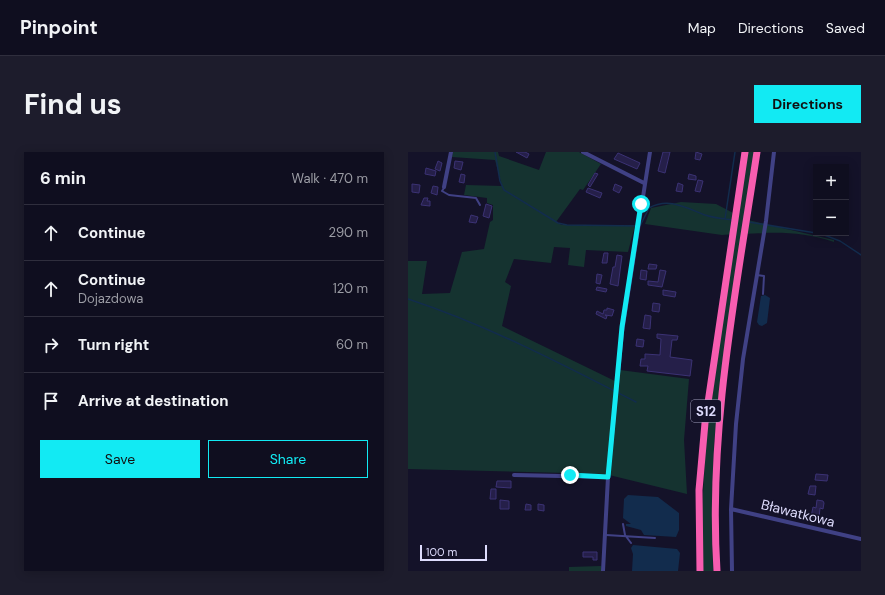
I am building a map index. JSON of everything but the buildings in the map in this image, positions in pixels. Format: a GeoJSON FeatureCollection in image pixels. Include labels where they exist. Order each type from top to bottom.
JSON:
{"type":"FeatureCollection","features":[{"type":"Feature","properties":{"kind":"highway","name":"S12"},"geometry":{"type":"LineString","coordinates":[[700,571],[699,514],[703,440],[729,253],[745,152]]}},
{"type":"Feature","properties":{"kind":"highway","name":"S12"},"geometry":{"type":"LineString","coordinates":[[717,571],[715,510],[718,434],[725,370],[758,152]]}},
{"type":"Feature","properties":{"kind":"street"},"geometry":{"type":"LineString","coordinates":[[444,187],[451,152]]}},
{"type":"Feature","properties":{"kind":"street"},"geometry":{"type":"LineString","coordinates":[[583,152],[644,183]]}},
{"type":"Feature","properties":{"kind":"street"},"geometry":{"type":"LineString","coordinates":[[603,571],[608,477],[622,327],[650,152]]}},
{"type":"Feature","properties":{"kind":"street"},"geometry":{"type":"LineString","coordinates":[[732,571],[730,509],[740,381],[756,275],[766,221],[774,152]]}},
{"type":"Feature","properties":{"kind":"street"},"geometry":{"type":"LineString","coordinates":[[514,474],[608,477]]}},
{"type":"Feature","properties":{"kind":"street","name":"Bławatkowa"},"geometry":{"type":"LineString","coordinates":[[730,509],[861,539]]}},
{"type":"Feature","properties":{"kind":"lane"},"geometry":{"type":"LineString","coordinates":[[444,187],[442,191],[449,195],[476,198],[480,205]]}},
{"type":"Feature","properties":{"kind":"lane"},"geometry":{"type":"LineString","coordinates":[[756,275],[764,276],[763,294]]}},
{"type":"Feature","properties":{"kind":"lane"},"geometry":{"type":"LineString","coordinates":[[623,524],[625,535],[631,543]]}},
{"type":"Feature","properties":{"kind":"lane"},"geometry":{"type":"LineString","coordinates":[[605,535],[655,538]]}},
{"type":"Feature","properties":{"kind":"green space"},"geometry":{"type":"Polygon","coordinates":[[[453,152],[498,152],[499,156],[539,170],[546,152],[579,152],[601,164],[583,190],[580,189],[556,222],[562,225],[635,225],[628,252],[586,250],[584,267],[568,265],[570,248],[554,247],[551,263],[514,259],[505,282],[511,286],[502,326],[619,383],[620,370],[689,379],[684,440],[687,494],[605,474],[408,469],[408,261],[427,261],[422,294],[450,293],[462,252],[484,249],[490,222],[493,220],[493,205],[487,203],[487,198],[464,195],[466,185],[502,186],[495,160],[452,157],[453,152]]]}},
{"type":"Feature","properties":{"kind":"green space"},"geometry":{"type":"Polygon","coordinates":[[[747,152],[755,152],[748,220],[834,240],[834,242],[800,234],[742,234],[714,442],[712,511],[713,571],[703,571],[702,511],[706,442],[734,234],[722,235],[645,224],[651,208],[681,202],[716,204],[737,215],[747,152]]]}},
{"type":"Feature","properties":{"kind":"green space"},"geometry":{"type":"Polygon","coordinates":[[[601,566],[601,571],[569,571],[569,567],[601,566]]]}},
{"type":"Feature","properties":{"kind":"water"},"geometry":{"type":"Polygon","coordinates":[[[765,295],[770,298],[767,323],[762,326],[757,322],[761,296],[765,295]]]}},
{"type":"Feature","properties":{"kind":"water"},"geometry":{"type":"Polygon","coordinates":[[[628,495],[658,497],[679,513],[679,530],[676,537],[644,535],[641,530],[626,526],[626,524],[631,524],[623,518],[624,499],[628,495]]]}},
{"type":"Feature","properties":{"kind":"water"},"geometry":{"type":"Polygon","coordinates":[[[633,545],[677,549],[680,553],[678,571],[632,571],[633,554],[631,548],[633,545]]]}},
{"type":"Feature","properties":{"kind":"waterway"},"geometry":{"type":"LineString","coordinates":[[495,152],[500,181],[504,190],[558,223],[567,225],[640,226],[649,208],[664,203],[684,207],[708,216],[733,220]]}},
{"type":"Feature","properties":{"kind":"waterway"},"geometry":{"type":"LineString","coordinates":[[725,219],[735,152]]}},
{"type":"Feature","properties":{"kind":"waterway"},"geometry":{"type":"LineString","coordinates":[[749,222],[813,233]]}},
{"type":"Feature","properties":{"kind":"waterway"},"geometry":{"type":"LineString","coordinates":[[827,236],[840,241],[861,255]]}},
{"type":"Feature","properties":{"kind":"waterway"},"geometry":{"type":"LineString","coordinates":[[408,299],[467,321],[524,346],[636,402]]}},
{"type":"Feature","properties":{"kind":"route"},"geometry":{"type":"LineString","coordinates":[[570,475],[608,477],[622,327],[641,204]]}}]}
